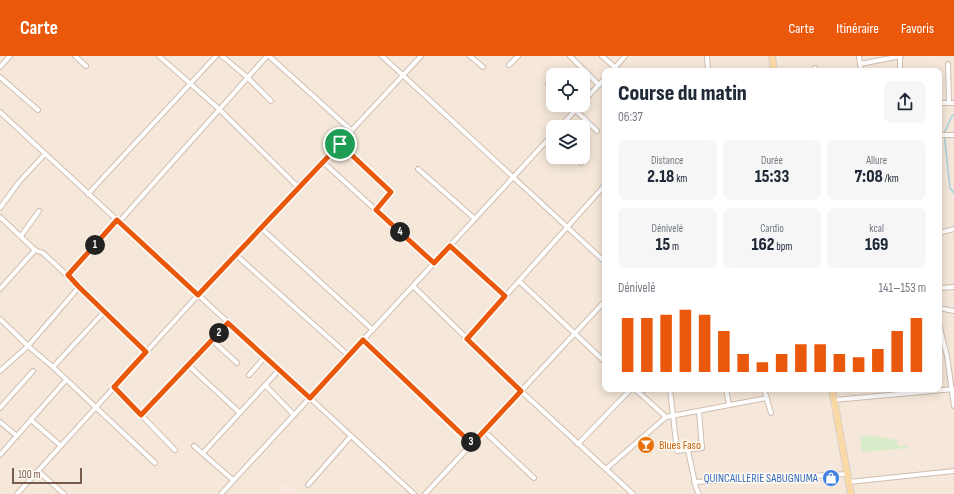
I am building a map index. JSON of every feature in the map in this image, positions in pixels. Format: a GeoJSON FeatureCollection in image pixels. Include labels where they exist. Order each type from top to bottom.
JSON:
{"type":"FeatureCollection","features":[{"type":"Feature","properties":{"kind":"main road"},"geometry":{"type":"LineString","coordinates":[[772,56],[774,68]]}},
{"type":"Feature","properties":{"kind":"main road"},"geometry":{"type":"LineString","coordinates":[[833,392],[848,474],[849,494]]}},
{"type":"Feature","properties":{"kind":"street"},"geometry":{"type":"LineString","coordinates":[[0,67],[10,56]]}},
{"type":"Feature","properties":{"kind":"street"},"geometry":{"type":"LineString","coordinates":[[75,56],[86,66]]}},
{"type":"Feature","properties":{"kind":"street"},"geometry":{"type":"LineString","coordinates":[[159,56],[219,109],[299,188]]}},
{"type":"Feature","properties":{"kind":"street"},"geometry":{"type":"LineString","coordinates":[[88,194],[189,83],[216,56]]}},
{"type":"Feature","properties":{"kind":"street"},"geometry":{"type":"LineString","coordinates":[[222,56],[247,77],[271,101]]}},
{"type":"Feature","properties":{"kind":"street"},"geometry":{"type":"LineString","coordinates":[[68,275],[247,77],[268,56],[352,131]]}},
{"type":"Feature","properties":{"kind":"street"},"geometry":{"type":"LineString","coordinates":[[382,56],[602,259]]}},
{"type":"Feature","properties":{"kind":"street"},"geometry":{"type":"LineString","coordinates":[[17,494],[198,295],[421,56]]}},
{"type":"Feature","properties":{"kind":"street"},"geometry":{"type":"LineString","coordinates":[[470,56],[483,67]]}},
{"type":"Feature","properties":{"kind":"street"},"geometry":{"type":"LineString","coordinates":[[509,65],[518,56]]}},
{"type":"Feature","properties":{"kind":"street"},"geometry":{"type":"LineString","coordinates":[[570,56],[599,85]]}},
{"type":"Feature","properties":{"kind":"street"},"geometry":{"type":"LineString","coordinates":[[602,56],[613,68]]}},
{"type":"Feature","properties":{"kind":"street"},"geometry":{"type":"LineString","coordinates":[[616,68],[625,56]]}},
{"type":"Feature","properties":{"kind":"street"},"geometry":{"type":"LineString","coordinates":[[707,56],[708,68]]}},
{"type":"Feature","properties":{"kind":"street"},"geometry":{"type":"LineString","coordinates":[[859,56],[861,68]]}},
{"type":"Feature","properties":{"kind":"street"},"geometry":{"type":"LineString","coordinates":[[860,64],[900,56],[900,68]]}},
{"type":"Feature","properties":{"kind":"street"},"geometry":{"type":"LineString","coordinates":[[948,64],[948,103]]}},
{"type":"Feature","properties":{"kind":"street"},"geometry":{"type":"LineString","coordinates":[[0,76],[38,110]]}},
{"type":"Feature","properties":{"kind":"street"},"geometry":{"type":"LineString","coordinates":[[590,95],[602,82]]}},
{"type":"Feature","properties":{"kind":"street"},"geometry":{"type":"LineString","coordinates":[[942,103],[954,102]]}},
{"type":"Feature","properties":{"kind":"street"},"geometry":{"type":"LineString","coordinates":[[0,112],[414,494]]}},
{"type":"Feature","properties":{"kind":"street"},"geometry":{"type":"LineString","coordinates":[[566,120],[573,112]]}},
{"type":"Feature","properties":{"kind":"street"},"geometry":{"type":"LineString","coordinates":[[577,112],[598,131]]}},
{"type":"Feature","properties":{"kind":"street"},"geometry":{"type":"LineString","coordinates":[[942,135],[954,135]]}},
{"type":"Feature","properties":{"kind":"street"},"geometry":{"type":"LineString","coordinates":[[221,494],[546,142]]}},
{"type":"Feature","properties":{"kind":"street"},"geometry":{"type":"LineString","coordinates":[[340,144],[391,192],[376,210]]}},
{"type":"Feature","properties":{"kind":"street"},"geometry":{"type":"LineString","coordinates":[[0,208],[19,182],[45,154]]}},
{"type":"Feature","properties":{"kind":"street"},"geometry":{"type":"LineString","coordinates":[[323,162],[434,263]]}},
{"type":"Feature","properties":{"kind":"street"},"geometry":{"type":"LineString","coordinates":[[418,169],[475,219]]}},
{"type":"Feature","properties":{"kind":"street"},"geometry":{"type":"LineString","coordinates":[[467,339],[602,188]]}},
{"type":"Feature","properties":{"kind":"street"},"geometry":{"type":"LineString","coordinates":[[21,236],[39,211]]}},
{"type":"Feature","properties":{"kind":"street"},"geometry":{"type":"LineString","coordinates":[[0,217],[35,250],[43,253],[68,275],[146,352]]}},
{"type":"Feature","properties":{"kind":"street"},"geometry":{"type":"LineString","coordinates":[[261,228],[373,330]]}},
{"type":"Feature","properties":{"kind":"street"},"geometry":{"type":"LineString","coordinates":[[942,231],[954,229]]}},
{"type":"Feature","properties":{"kind":"street"},"geometry":{"type":"LineString","coordinates":[[450,246],[505,296]]}},
{"type":"Feature","properties":{"kind":"street"},"geometry":{"type":"LineString","coordinates":[[0,289],[35,250]]}},
{"type":"Feature","properties":{"kind":"street"},"geometry":{"type":"LineString","coordinates":[[236,255],[349,356]]}},
{"type":"Feature","properties":{"kind":"street"},"geometry":{"type":"LineString","coordinates":[[519,281],[602,357]]}},
{"type":"Feature","properties":{"kind":"street"},"geometry":{"type":"LineString","coordinates":[[413,286],[521,391],[631,493]]}},
{"type":"Feature","properties":{"kind":"street"},"geometry":{"type":"LineString","coordinates":[[0,371],[28,346],[79,287]]}},
{"type":"Feature","properties":{"kind":"street"},"geometry":{"type":"LineString","coordinates":[[942,288],[954,287]]}},
{"type":"Feature","properties":{"kind":"street"},"geometry":{"type":"LineString","coordinates":[[425,494],[602,305]]}},
{"type":"Feature","properties":{"kind":"street"},"geometry":{"type":"LineString","coordinates":[[942,309],[954,311]]}},
{"type":"Feature","properties":{"kind":"street"},"geometry":{"type":"LineString","coordinates":[[53,368],[104,312]]}},
{"type":"Feature","properties":{"kind":"street"},"geometry":{"type":"LineString","coordinates":[[0,319],[155,463]]}},
{"type":"Feature","properties":{"kind":"street"},"geometry":{"type":"LineString","coordinates":[[141,415],[228,323]]}},
{"type":"Feature","properties":{"kind":"street"},"geometry":{"type":"LineString","coordinates":[[942,336],[947,356],[954,406]]}},
{"type":"Feature","properties":{"kind":"street"},"geometry":{"type":"LineString","coordinates":[[212,340],[237,363]]}},
{"type":"Feature","properties":{"kind":"street"},"geometry":{"type":"LineString","coordinates":[[363,340],[472,444]]}},
{"type":"Feature","properties":{"kind":"street"},"geometry":{"type":"LineString","coordinates":[[249,375],[265,357]]}},
{"type":"Feature","properties":{"kind":"street"},"geometry":{"type":"LineString","coordinates":[[188,365],[240,413]]}},
{"type":"Feature","properties":{"kind":"street"},"geometry":{"type":"LineString","coordinates":[[203,453],[266,386],[279,370]]}},
{"type":"Feature","properties":{"kind":"street"},"geometry":{"type":"LineString","coordinates":[[0,408],[33,372]]}},
{"type":"Feature","properties":{"kind":"street"},"geometry":{"type":"LineString","coordinates":[[0,455],[66,380]]}},
{"type":"Feature","properties":{"kind":"street"},"geometry":{"type":"LineString","coordinates":[[266,386],[294,414]]}},
{"type":"Feature","properties":{"kind":"street"},"geometry":{"type":"LineString","coordinates":[[114,387],[175,450]]}},
{"type":"Feature","properties":{"kind":"street"},"geometry":{"type":"LineString","coordinates":[[942,389],[952,388]]}},
{"type":"Feature","properties":{"kind":"street"},"geometry":{"type":"LineString","coordinates":[[578,444],[628,392]]}},
{"type":"Feature","properties":{"kind":"street"},"geometry":{"type":"LineString","coordinates":[[638,392],[666,417]]}},
{"type":"Feature","properties":{"kind":"street"},"geometry":{"type":"LineString","coordinates":[[670,392],[677,451],[702,448],[699,411]]}},
{"type":"Feature","properties":{"kind":"street"},"geometry":{"type":"LineString","coordinates":[[727,392],[729,405]]}},
{"type":"Feature","properties":{"kind":"street"},"geometry":{"type":"LineString","coordinates":[[765,392],[771,413]]}},
{"type":"Feature","properties":{"kind":"street"},"geometry":{"type":"LineString","coordinates":[[834,400],[913,392]]}},
{"type":"Feature","properties":{"kind":"street"},"geometry":{"type":"LineString","coordinates":[[606,469],[666,417],[767,398]]}},
{"type":"Feature","properties":{"kind":"street"},"geometry":{"type":"LineString","coordinates":[[31,420],[61,446]]}},
{"type":"Feature","properties":{"kind":"street"},"geometry":{"type":"LineString","coordinates":[[0,422],[17,436]]}},
{"type":"Feature","properties":{"kind":"street"},"geometry":{"type":"LineString","coordinates":[[484,431],[534,478]]}},
{"type":"Feature","properties":{"kind":"street"},"geometry":{"type":"LineString","coordinates":[[308,485],[351,436]]}},
{"type":"Feature","properties":{"kind":"street"},"geometry":{"type":"LineString","coordinates":[[194,446],[233,480]]}},
{"type":"Feature","properties":{"kind":"street"},"geometry":{"type":"LineString","coordinates":[[688,450],[694,482],[699,494]]}},
{"type":"Feature","properties":{"kind":"street"},"geometry":{"type":"LineString","coordinates":[[38,470],[64,494]]}},
{"type":"Feature","properties":{"kind":"street"},"geometry":{"type":"LineString","coordinates":[[849,482],[954,472]]}},
{"type":"Feature","properties":{"kind":"street"},"geometry":{"type":"LineString","coordinates":[[694,482],[848,474]]}},
{"type":"Feature","properties":{"kind":"shaded area"},"geometry":{"type":"Polygon","coordinates":[[[0,56],[954,56],[954,494],[0,494],[0,56]]]}},
{"type":"Feature","properties":{"kind":"shaded area"},"geometry":{"type":"Polygon","coordinates":[[[285,484],[298,494],[277,494],[285,484]]]}},
{"type":"Feature","properties":{"kind":"green space"},"geometry":{"type":"Polygon","coordinates":[[[868,435],[897,440],[898,446],[908,446],[908,448],[862,452],[860,437],[868,435]]]}},
{"type":"Feature","properties":{"kind":"waterway"},"geometry":{"type":"LineString","coordinates":[[954,115],[952,116],[944,133],[950,188],[954,193]]}},
{"type":"Feature","properties":{"kind":"place","name":"Blues Faso"},"geometry":{"type":"Point","coordinates":[646,445]}},
{"type":"Feature","properties":{"kind":"place","name":"QUINCAILLERIE SABUGNUMA"},"geometry":{"type":"Point","coordinates":[831,478]}},
{"type":"Feature","properties":{"kind":"route"},"geometry":{"type":"LineString","coordinates":[[340,144],[391,192],[376,210],[434,263],[450,246],[505,296],[467,339],[521,391],[472,444],[363,340],[310,398],[228,323],[141,415],[114,387],[146,352],[68,275],[117,220],[198,295],[340,144]]}}]}
